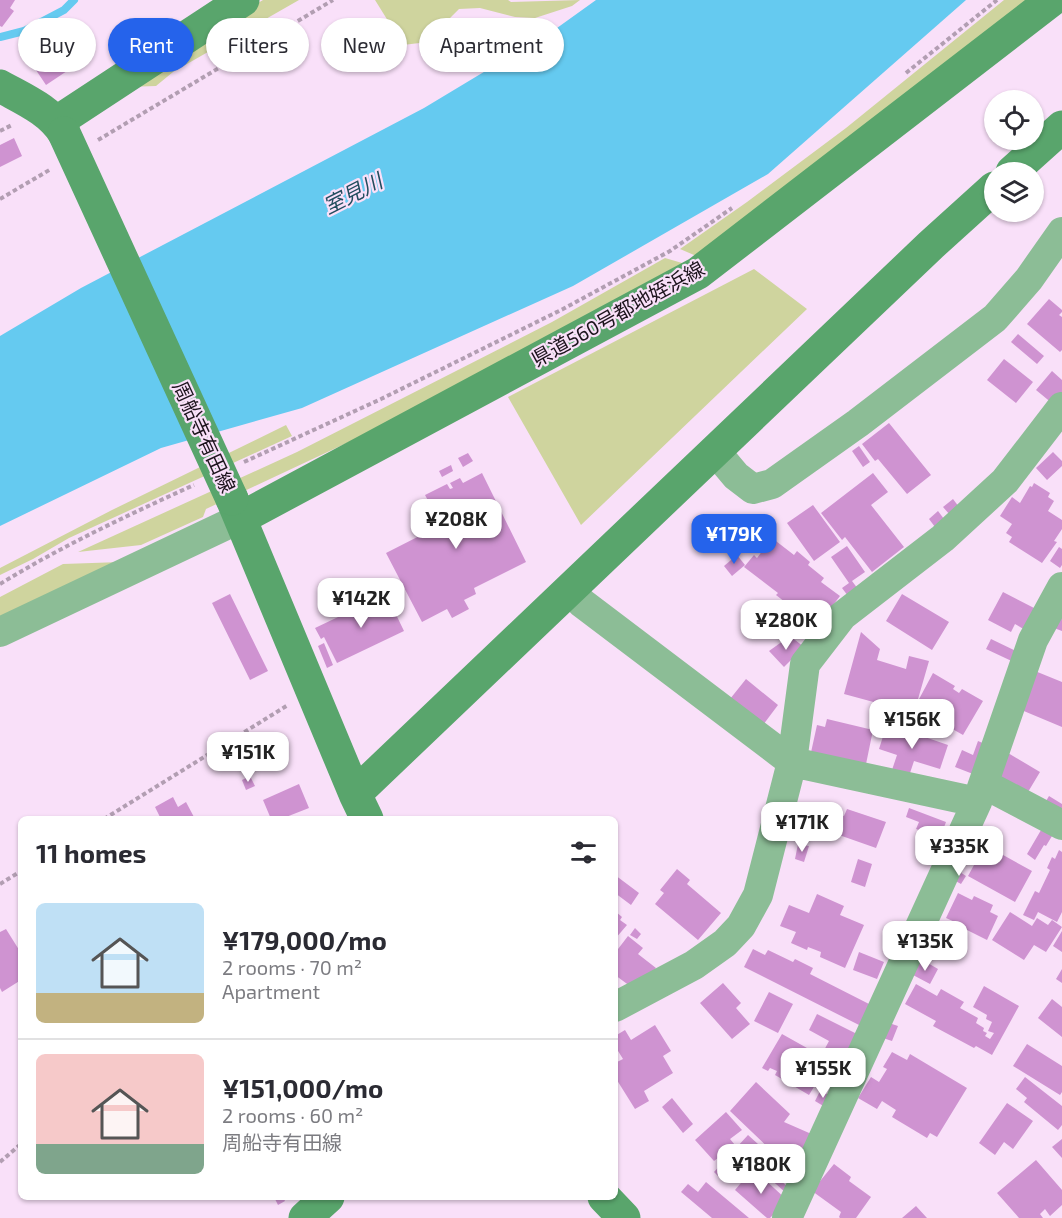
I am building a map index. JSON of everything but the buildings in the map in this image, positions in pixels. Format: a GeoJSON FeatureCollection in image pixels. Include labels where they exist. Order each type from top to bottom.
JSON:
{"type":"FeatureCollection","features":[{"type":"Feature","properties":{"kind":"street"},"geometry":{"type":"LineString","coordinates":[[68,141],[243,0]]}},
{"type":"Feature","properties":{"kind":"street","name":"県道560号都地姪浜線"},"geometry":{"type":"LineString","coordinates":[[237,509],[698,273],[1052,0]]}},
{"type":"Feature","properties":{"kind":"street","name":"周船寺有田線"},"geometry":{"type":"LineString","coordinates":[[0,86],[44,111],[68,141],[237,509],[361,806]]}},
{"type":"Feature","properties":{"kind":"street"},"geometry":{"type":"LineString","coordinates":[[1023,162],[1062,127]]}},
{"type":"Feature","properties":{"kind":"street"},"geometry":{"type":"LineString","coordinates":[[361,806],[570,590],[984,197]]}},
{"type":"Feature","properties":{"kind":"street"},"geometry":{"type":"LineString","coordinates":[[715,452],[736,476],[753,489],[772,484],[858,423],[994,318],[1029,279],[1062,232]]}},
{"type":"Feature","properties":{"kind":"street"},"geometry":{"type":"LineString","coordinates":[[618,1005],[694,965],[725,943],[741,926],[758,895],[792,762],[805,664],[842,616],[943,538],[1005,481],[1062,407]]}},
{"type":"Feature","properties":{"kind":"street"},"geometry":{"type":"LineString","coordinates":[[0,632],[237,509]]}},
{"type":"Feature","properties":{"kind":"street"},"geometry":{"type":"LineString","coordinates":[[787,1218],[981,793],[1033,640],[1062,587]]}},
{"type":"Feature","properties":{"kind":"street"},"geometry":{"type":"LineString","coordinates":[[570,590],[582,603],[792,762],[981,793],[1062,825]]}},
{"type":"Feature","properties":{"kind":"street"},"geometry":{"type":"LineString","coordinates":[[305,1218],[325,1200]]}},
{"type":"Feature","properties":{"kind":"street"},"geometry":{"type":"LineString","coordinates":[[607,1200],[624,1218]]}},
{"type":"Feature","properties":{"kind":"path"},"geometry":{"type":"LineString","coordinates":[[0,199],[68,141],[333,0]]}},
{"type":"Feature","properties":{"kind":"path"},"geometry":{"type":"LineString","coordinates":[[897,80],[997,0]]}},
{"type":"Feature","properties":{"kind":"path"},"geometry":{"type":"LineString","coordinates":[[236,466],[381,399],[563,309],[670,250],[737,204]]}},
{"type":"Feature","properties":{"kind":"path"},"geometry":{"type":"LineString","coordinates":[[0,584],[119,519],[194,485]]}},
{"type":"Feature","properties":{"kind":"path"},"geometry":{"type":"LineString","coordinates":[[109,816],[312,690]]}},
{"type":"Feature","properties":{"kind":"path"},"geometry":{"type":"LineString","coordinates":[[0,884],[18,873]]}},
{"type":"Feature","properties":{"kind":"path"},"geometry":{"type":"LineString","coordinates":[[0,1162],[18,1147]]}},
{"type":"Feature","properties":{"kind":"green space"},"geometry":{"type":"Polygon","coordinates":[[[263,0],[299,0],[268,18],[234,18],[263,0]]]}},
{"type":"Feature","properties":{"kind":"green space"},"geometry":{"type":"Polygon","coordinates":[[[375,0],[508,0],[511,2],[580,0],[572,6],[535,18],[515,17],[480,8],[459,9],[450,18],[419,18],[419,43],[407,45],[407,18],[386,18],[375,0]]]}},
{"type":"Feature","properties":{"kind":"green space"},"geometry":{"type":"Polygon","coordinates":[[[1004,0],[1035,0],[701,258],[680,249],[846,128],[1004,0]]]}},
{"type":"Feature","properties":{"kind":"green space"},"geometry":{"type":"Polygon","coordinates":[[[206,35],[206,53],[194,60],[194,42],[206,35]]]}},
{"type":"Feature","properties":{"kind":"green space"},"geometry":{"type":"Polygon","coordinates":[[[147,72],[173,72],[156,86],[126,87],[147,72]]]}},
{"type":"Feature","properties":{"kind":"green space"},"geometry":{"type":"Polygon","coordinates":[[[665,258],[689,265],[351,441],[206,509],[203,517],[141,545],[78,552],[297,452],[552,322],[665,258]]]}},
{"type":"Feature","properties":{"kind":"green space"},"geometry":{"type":"Polygon","coordinates":[[[754,269],[807,309],[581,525],[508,397],[754,269]]]}},
{"type":"Feature","properties":{"kind":"green space"},"geometry":{"type":"Polygon","coordinates":[[[286,425],[292,436],[69,538],[0,575],[0,568],[286,425]]]}},
{"type":"Feature","properties":{"kind":"green space"},"geometry":{"type":"Polygon","coordinates":[[[121,562],[0,618],[0,597],[63,564],[121,562]]]}},
{"type":"Feature","properties":{"kind":"water","name":"室見川"},"geometry":{"type":"Polygon","coordinates":[[[596,0],[966,0],[768,174],[573,286],[302,408],[161,448],[0,526],[0,336],[81,288],[424,108],[484,72],[564,72],[564,23],[596,0]]]}},
{"type":"Feature","properties":{"kind":"waterway"},"geometry":{"type":"LineString","coordinates":[[0,37],[24,31],[64,10],[74,0]]}}]}
